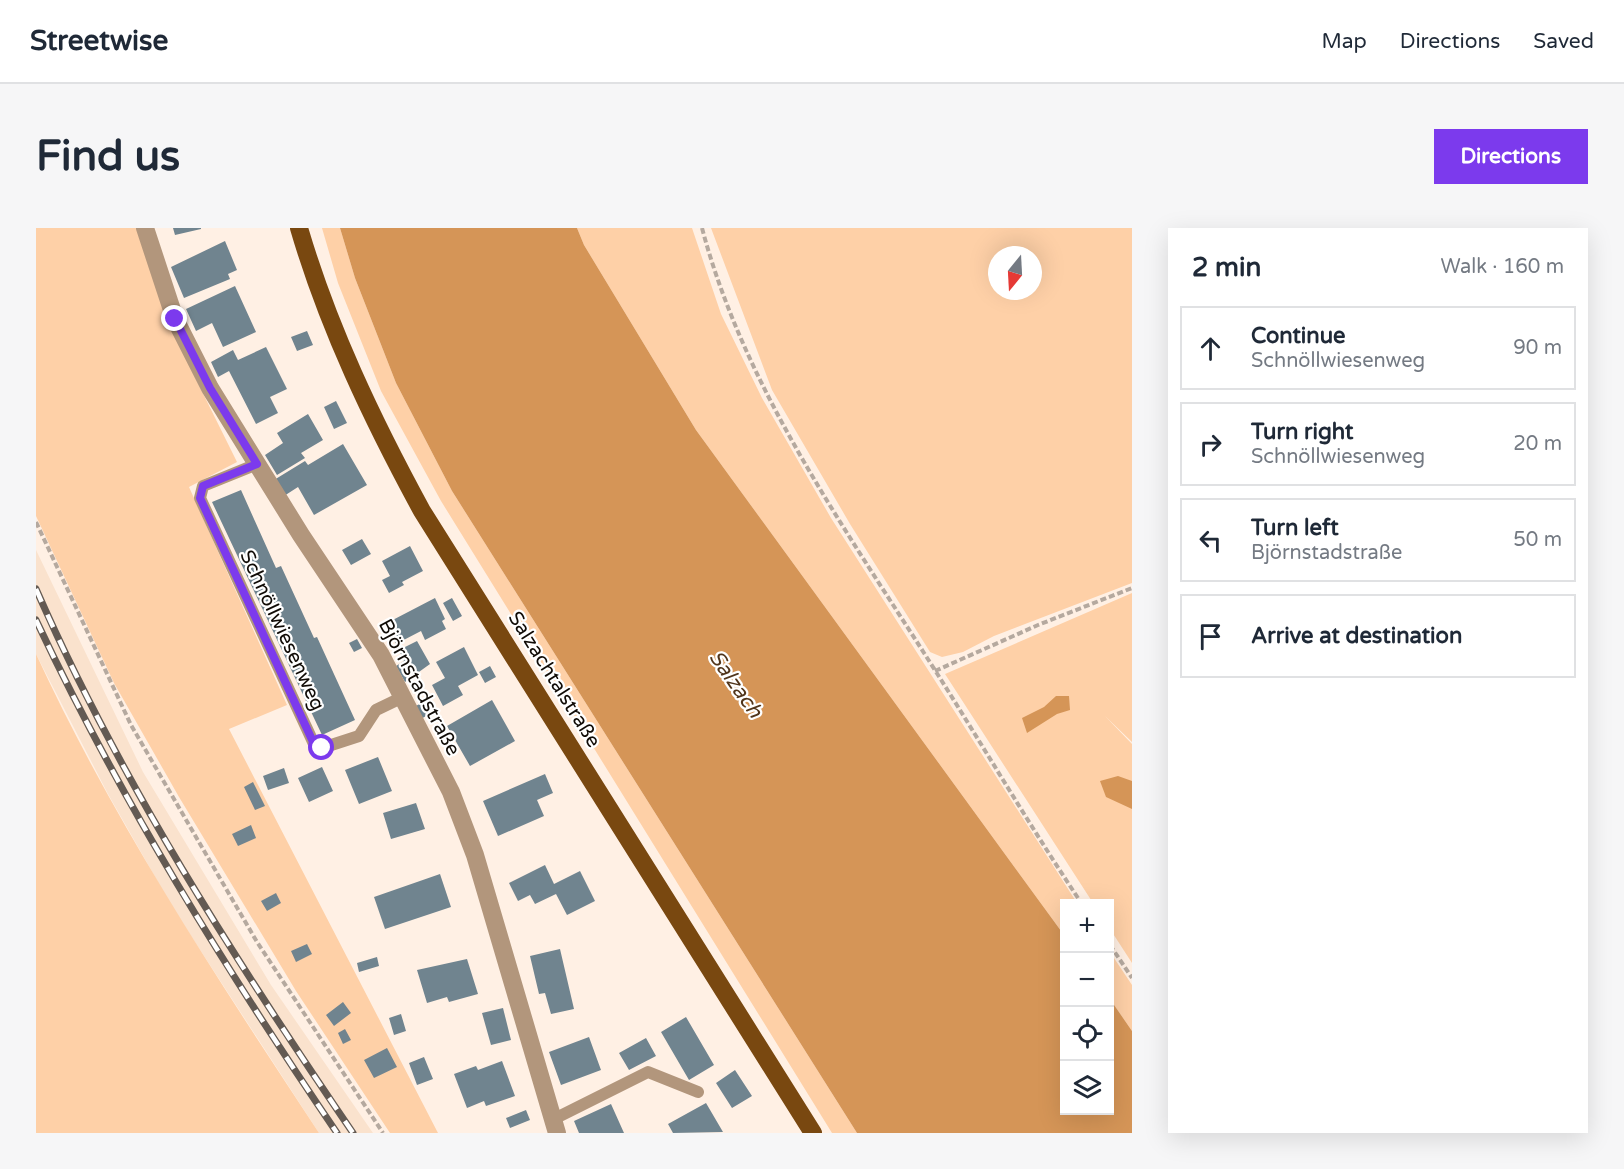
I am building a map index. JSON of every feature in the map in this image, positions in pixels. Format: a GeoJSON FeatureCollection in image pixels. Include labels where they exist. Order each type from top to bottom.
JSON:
{"type":"FeatureCollection","features":[{"type":"Feature","properties":{"kind":"main road","name":"Salzachtalstraße"},"geometry":{"type":"LineString","coordinates":[[299,228],[335,329],[376,426],[422,511],[813,1133]]}},
{"type":"Feature","properties":{"kind":"street","name":"Björnstadstraße"},"geometry":{"type":"LineString","coordinates":[[145,228],[175,319],[210,388],[381,655],[451,792],[476,855],[555,1126]]}},
{"type":"Feature","properties":{"kind":"lane","name":"Schnöllwiesenweg"},"geometry":{"type":"LineString","coordinates":[[257,464],[203,486],[200,498],[314,744],[322,748],[359,736],[376,710],[403,697]]}},
{"type":"Feature","properties":{"kind":"lane"},"geometry":{"type":"LineString","coordinates":[[555,1126],[648,1072],[698,1092]]}},
{"type":"Feature","properties":{"kind":"path"},"geometry":{"type":"LineString","coordinates":[[702,228],[732,315],[759,378],[835,513],[1008,791],[1079,899]]}},
{"type":"Feature","properties":{"kind":"path"},"geometry":{"type":"LineString","coordinates":[[36,522],[131,725],[257,942],[383,1133]]}},
{"type":"Feature","properties":{"kind":"path"},"geometry":{"type":"LineString","coordinates":[[935,671],[1038,625],[1132,588]]}},
{"type":"Feature","properties":{"kind":"path"},"geometry":{"type":"LineString","coordinates":[[1114,951],[1132,978]]}},
{"type":"Feature","properties":{"kind":"shaded area"},"geometry":{"type":"Polygon","coordinates":[[[36,228],[138,228],[174,335],[237,462],[189,487],[287,705],[229,729],[438,1133],[390,1133],[296,991],[179,797],[114,683],[36,516],[36,228]]]}},
{"type":"Feature","properties":{"kind":"shaded area"},"geometry":{"type":"Polygon","coordinates":[[[322,228],[340,228],[355,278],[396,383],[452,491],[857,1133],[832,1133],[441,501],[381,391],[338,283],[322,228]]]}},
{"type":"Feature","properties":{"kind":"shaded area"},"geometry":{"type":"Polygon","coordinates":[[[577,228],[692,228],[721,314],[762,398],[831,518],[1074,899],[1060,899],[1060,930],[696,430],[584,245],[577,228]]]}},
{"type":"Feature","properties":{"kind":"shaded area"},"geometry":{"type":"Polygon","coordinates":[[[711,228],[1132,228],[1132,583],[994,636],[963,652],[942,657],[930,652],[850,524],[772,390],[711,228]]]}},
{"type":"Feature","properties":{"kind":"shaded area"},"geometry":{"type":"Polygon","coordinates":[[[36,550],[143,772],[271,985],[373,1133],[319,1133],[171,905],[108,794],[36,654],[36,550]]]}},
{"type":"Feature","properties":{"kind":"shaded area"},"geometry":{"type":"Polygon","coordinates":[[[1132,593],[1132,742],[1105,716],[1132,744],[1132,963],[1114,935],[1114,899],[1090,899],[945,674],[1132,593]]]}},
{"type":"Feature","properties":{"kind":"shaded area"},"geometry":{"type":"Polygon","coordinates":[[[36,654],[66,717],[168,899],[319,1133],[36,1133],[36,654]]]}},
{"type":"Feature","properties":{"kind":"shaded area"},"geometry":{"type":"Polygon","coordinates":[[[1114,958],[1132,985],[1132,1031],[1114,1005],[1114,958]]]}},
{"type":"Feature","properties":{"kind":"water","name":"Salzach"},"geometry":{"type":"Polygon","coordinates":[[[340,228],[577,228],[584,245],[696,430],[1060,930],[1060,1115],[1114,1115],[1114,1005],[1132,1031],[1132,1133],[857,1133],[452,491],[396,383],[355,278],[340,228]]]}},
{"type":"Feature","properties":{"kind":"water"},"geometry":{"type":"Polygon","coordinates":[[[1056,696],[1069,696],[1070,710],[1057,714],[1027,733],[1022,718],[1044,707],[1056,696]]]}},
{"type":"Feature","properties":{"kind":"water"},"geometry":{"type":"Polygon","coordinates":[[[1118,776],[1132,781],[1132,809],[1106,797],[1100,781],[1118,776]]]}},
{"type":"Feature","properties":{"kind":"building"},"geometry":{"type":"Polygon","coordinates":[[[173,228],[201,228],[201,229],[175,235],[173,228]]]}},
{"type":"Feature","properties":{"kind":"building"},"geometry":{"type":"Polygon","coordinates":[[[225,241],[237,270],[228,274],[230,279],[184,298],[171,267],[225,241]]]}},
{"type":"Feature","properties":{"kind":"building"},"geometry":{"type":"Polygon","coordinates":[[[235,286],[256,332],[223,347],[212,323],[196,331],[186,309],[235,286]]]}},
{"type":"Feature","properties":{"kind":"building"},"geometry":{"type":"Polygon","coordinates":[[[307,331],[313,345],[297,351],[291,337],[307,331]]]}},
{"type":"Feature","properties":{"kind":"building"},"geometry":{"type":"Polygon","coordinates":[[[266,347],[287,389],[270,397],[278,413],[256,424],[229,371],[218,377],[211,362],[233,350],[238,360],[266,347]]]}},
{"type":"Feature","properties":{"kind":"building"},"geometry":{"type":"Polygon","coordinates":[[[336,401],[347,423],[334,429],[324,407],[336,401]]]}},
{"type":"Feature","properties":{"kind":"building"},"geometry":{"type":"Polygon","coordinates":[[[308,414],[323,440],[301,453],[305,458],[277,475],[265,455],[283,443],[277,433],[308,414]]]}},
{"type":"Feature","properties":{"kind":"building"},"geometry":{"type":"Polygon","coordinates":[[[343,444],[367,485],[314,515],[298,487],[284,496],[274,480],[305,461],[308,465],[343,444]]]}},
{"type":"Feature","properties":{"kind":"building"},"geometry":{"type":"Polygon","coordinates":[[[241,490],[276,568],[281,566],[355,720],[322,735],[212,502],[241,490]]]}},
{"type":"Feature","properties":{"kind":"building"},"geometry":{"type":"Polygon","coordinates":[[[362,539],[371,554],[351,565],[342,550],[362,539]]]}},
{"type":"Feature","properties":{"kind":"building"},"geometry":{"type":"Polygon","coordinates":[[[410,546],[423,571],[402,582],[404,585],[389,593],[382,580],[390,576],[382,561],[410,546]]]}},
{"type":"Feature","properties":{"kind":"building"},"geometry":{"type":"Polygon","coordinates":[[[435,598],[445,619],[442,621],[446,629],[425,640],[421,631],[396,644],[385,624],[435,598]]]}},
{"type":"Feature","properties":{"kind":"building"},"geometry":{"type":"Polygon","coordinates":[[[452,598],[462,616],[453,621],[443,603],[452,598]]]}},
{"type":"Feature","properties":{"kind":"building"},"geometry":{"type":"Polygon","coordinates":[[[357,639],[362,648],[354,652],[349,643],[357,639]]]}},
{"type":"Feature","properties":{"kind":"building"},"geometry":{"type":"Polygon","coordinates":[[[417,641],[430,664],[405,682],[396,666],[404,661],[399,650],[417,641]]]}},
{"type":"Feature","properties":{"kind":"building"},"geometry":{"type":"Polygon","coordinates":[[[464,647],[478,675],[458,686],[463,695],[443,706],[432,685],[445,678],[436,662],[464,647]]]}},
{"type":"Feature","properties":{"kind":"building"},"geometry":{"type":"Polygon","coordinates":[[[490,666],[496,677],[485,683],[479,672],[490,666]]]}},
{"type":"Feature","properties":{"kind":"building"},"geometry":{"type":"Polygon","coordinates":[[[492,700],[515,741],[470,766],[447,726],[492,700]]]}},
{"type":"Feature","properties":{"kind":"building"},"geometry":{"type":"Polygon","coordinates":[[[425,701],[431,713],[421,719],[414,707],[425,701]]]}},
{"type":"Feature","properties":{"kind":"building"},"geometry":{"type":"Polygon","coordinates":[[[378,757],[392,791],[359,804],[345,770],[378,757]]]}},
{"type":"Feature","properties":{"kind":"building"},"geometry":{"type":"Polygon","coordinates":[[[322,767],[333,791],[309,802],[298,778],[322,767]]]}},
{"type":"Feature","properties":{"kind":"building"},"geometry":{"type":"Polygon","coordinates":[[[284,768],[289,783],[268,790],[263,776],[284,768]]]}},
{"type":"Feature","properties":{"kind":"building"},"geometry":{"type":"Polygon","coordinates":[[[545,774],[553,793],[537,800],[544,816],[498,836],[483,801],[545,774]]]}},
{"type":"Feature","properties":{"kind":"building"},"geometry":{"type":"Polygon","coordinates":[[[253,782],[265,806],[255,810],[244,787],[253,782]]]}},
{"type":"Feature","properties":{"kind":"building"},"geometry":{"type":"Polygon","coordinates":[[[416,803],[425,829],[391,839],[383,813],[416,803]]]}},
{"type":"Feature","properties":{"kind":"building"},"geometry":{"type":"Polygon","coordinates":[[[251,825],[256,838],[238,846],[232,834],[251,825]]]}},
{"type":"Feature","properties":{"kind":"building"},"geometry":{"type":"Polygon","coordinates":[[[545,865],[554,884],[580,871],[595,901],[567,915],[556,894],[535,904],[530,895],[518,901],[509,883],[545,865]]]}},
{"type":"Feature","properties":{"kind":"building"},"geometry":{"type":"Polygon","coordinates":[[[440,874],[451,907],[385,929],[374,897],[440,874]]]}},
{"type":"Feature","properties":{"kind":"building"},"geometry":{"type":"Polygon","coordinates":[[[276,893],[281,903],[267,911],[261,901],[276,893]]]}},
{"type":"Feature","properties":{"kind":"building"},"geometry":{"type":"Polygon","coordinates":[[[307,944],[312,954],[296,962],[291,951],[307,944]]]}},
{"type":"Feature","properties":{"kind":"building"},"geometry":{"type":"Polygon","coordinates":[[[560,949],[574,1009],[551,1014],[545,993],[539,994],[530,956],[560,949]]]}},
{"type":"Feature","properties":{"kind":"building"},"geometry":{"type":"Polygon","coordinates":[[[377,957],[379,966],[359,972],[357,963],[377,957]]]}},
{"type":"Feature","properties":{"kind":"building"},"geometry":{"type":"Polygon","coordinates":[[[467,959],[478,994],[449,1002],[447,997],[427,1003],[417,970],[467,959]]]}},
{"type":"Feature","properties":{"kind":"building"},"geometry":{"type":"Polygon","coordinates":[[[343,1002],[351,1013],[334,1026],[326,1015],[343,1002]]]}},
{"type":"Feature","properties":{"kind":"building"},"geometry":{"type":"Polygon","coordinates":[[[503,1008],[511,1040],[491,1045],[482,1013],[503,1008]]]}},
{"type":"Feature","properties":{"kind":"building"},"geometry":{"type":"Polygon","coordinates":[[[401,1014],[406,1031],[394,1035],[389,1018],[401,1014]]]}},
{"type":"Feature","properties":{"kind":"building"},"geometry":{"type":"Polygon","coordinates":[[[686,1017],[714,1065],[689,1080],[661,1032],[686,1017]]]}},
{"type":"Feature","properties":{"kind":"building"},"geometry":{"type":"Polygon","coordinates":[[[345,1029],[351,1040],[343,1044],[338,1033],[345,1029]]]}},
{"type":"Feature","properties":{"kind":"building"},"geometry":{"type":"Polygon","coordinates":[[[589,1037],[601,1070],[561,1085],[549,1052],[589,1037]]]}},
{"type":"Feature","properties":{"kind":"building"},"geometry":{"type":"Polygon","coordinates":[[[646,1038],[656,1056],[629,1070],[619,1053],[646,1038]]]}},
{"type":"Feature","properties":{"kind":"building"},"geometry":{"type":"Polygon","coordinates":[[[387,1048],[397,1067],[374,1078],[364,1060],[387,1048]]]}},
{"type":"Feature","properties":{"kind":"building"},"geometry":{"type":"Polygon","coordinates":[[[424,1057],[433,1079],[417,1085],[409,1063],[424,1057]]]}},
{"type":"Feature","properties":{"kind":"building"},"geometry":{"type":"Polygon","coordinates":[[[502,1061],[515,1096],[486,1106],[484,1101],[467,1108],[454,1074],[476,1066],[478,1070],[502,1061]]]}},
{"type":"Feature","properties":{"kind":"building"},"geometry":{"type":"Polygon","coordinates":[[[735,1070],[752,1096],[732,1108],[716,1083],[735,1070]]]}},
{"type":"Feature","properties":{"kind":"building"},"geometry":{"type":"Polygon","coordinates":[[[706,1103],[723,1132],[673,1133],[668,1124],[706,1103]]]}},
{"type":"Feature","properties":{"kind":"building"},"geometry":{"type":"Polygon","coordinates":[[[611,1104],[624,1133],[579,1133],[574,1121],[611,1104]]]}},
{"type":"Feature","properties":{"kind":"building"},"geometry":{"type":"Polygon","coordinates":[[[526,1110],[530,1120],[510,1128],[506,1118],[526,1110]]]}},
{"type":"Feature","properties":{"kind":"railway"},"geometry":{"type":"LineString","coordinates":[[36,589],[104,731],[142,800],[223,935],[353,1133]]}},
{"type":"Feature","properties":{"kind":"railway"},"geometry":{"type":"LineString","coordinates":[[36,620],[103,753],[176,882],[255,1009],[337,1133]]}},
{"type":"Feature","properties":{"kind":"route"},"geometry":{"type":"LineString","coordinates":[[175,319],[210,388],[257,464],[203,486],[200,498],[314,744],[322,748]]}}]}
